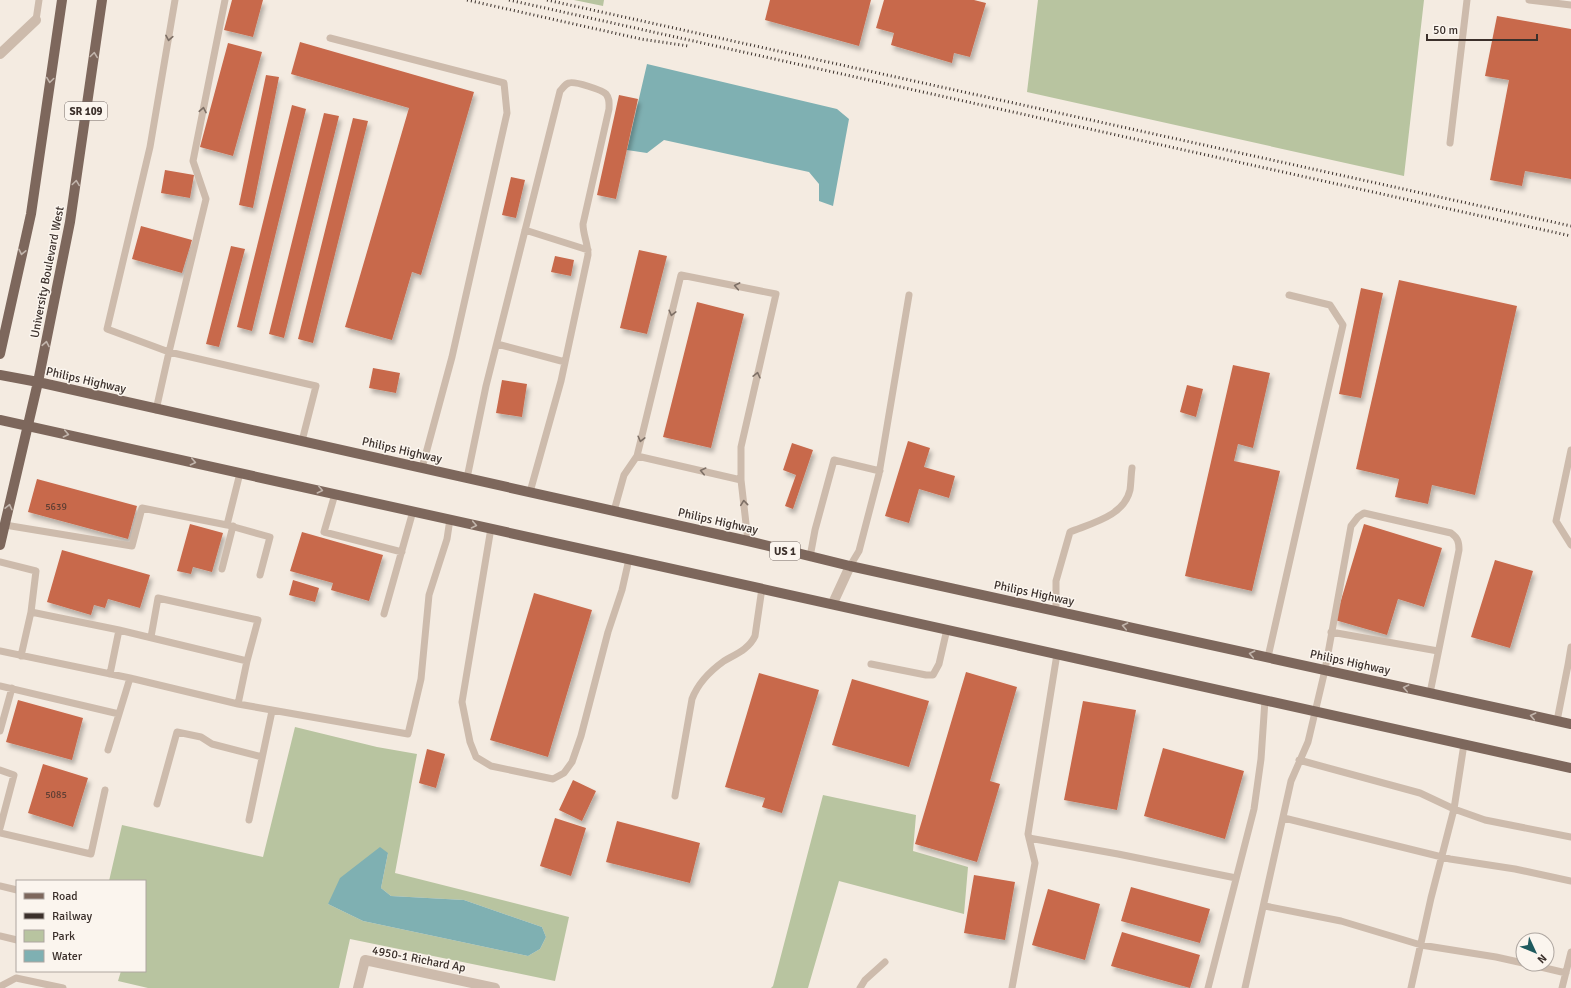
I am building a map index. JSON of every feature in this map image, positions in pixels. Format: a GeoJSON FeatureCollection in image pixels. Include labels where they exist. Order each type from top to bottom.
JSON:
{"type":"FeatureCollection","features":[{"type":"Feature","properties":{"kind":"main road"},"geometry":{"type":"LineString","coordinates":[[0,354],[30,214],[62,0]]}},
{"type":"Feature","properties":{"kind":"main road","name":"University Boulevard West"},"geometry":{"type":"LineString","coordinates":[[0,545],[38,382],[70,222],[102,0]]}},
{"type":"Feature","properties":{"kind":"main road","name":"Philips Highway"},"geometry":{"type":"LineString","coordinates":[[0,375],[38,382],[156,410],[530,492],[748,541],[850,566],[1571,724]]}},
{"type":"Feature","properties":{"kind":"main road"},"geometry":{"type":"LineString","coordinates":[[0,420],[833,603],[1571,768]]}},
{"type":"Feature","properties":{"kind":"street"},"geometry":{"type":"LineString","coordinates":[[0,54],[36,20]]}},
{"type":"Feature","properties":{"kind":"street"},"geometry":{"type":"LineString","coordinates":[[833,603],[850,566]]}},
{"type":"Feature","properties":{"kind":"street","name":"4950-1 Richard Ap"},"geometry":{"type":"LineString","coordinates":[[358,988],[365,960],[495,988]]}},
{"type":"Feature","properties":{"kind":"lane"},"geometry":{"type":"LineString","coordinates":[[36,20],[39,0]]}},
{"type":"Feature","properties":{"kind":"lane"},"geometry":{"type":"LineString","coordinates":[[175,0],[152,138],[107,330],[169,352],[316,386],[302,441]]}},
{"type":"Feature","properties":{"kind":"lane"},"geometry":{"type":"LineString","coordinates":[[156,410],[206,199],[193,161],[225,0]]}},
{"type":"Feature","properties":{"kind":"lane"},"geometry":{"type":"LineString","coordinates":[[1450,143],[1467,0]]}},
{"type":"Feature","properties":{"kind":"lane"},"geometry":{"type":"LineString","coordinates":[[1529,0],[1571,5]]}},
{"type":"Feature","properties":{"kind":"lane"},"geometry":{"type":"LineString","coordinates":[[330,38],[504,83],[507,113],[452,357],[422,468]]}},
{"type":"Feature","properties":{"kind":"lane"},"geometry":{"type":"LineString","coordinates":[[467,478],[497,344],[560,91],[569,83],[574,82],[600,90],[609,100],[583,224],[583,231],[588,242],[588,250],[565,362],[530,492]]}},
{"type":"Feature","properties":{"kind":"lane"},"geometry":{"type":"LineString","coordinates":[[525,230],[588,250]]}},
{"type":"Feature","properties":{"kind":"lane"},"geometry":{"type":"LineString","coordinates":[[614,511],[624,475],[637,456],[682,275],[776,294],[741,447],[741,480],[748,541]]}},
{"type":"Feature","properties":{"kind":"lane"},"geometry":{"type":"LineString","coordinates":[[850,566],[859,551],[880,471],[909,295]]}},
{"type":"Feature","properties":{"kind":"lane"},"geometry":{"type":"LineString","coordinates":[[1268,658],[1344,325],[1330,305],[1289,295]]}},
{"type":"Feature","properties":{"kind":"lane"},"geometry":{"type":"LineString","coordinates":[[497,344],[565,362]]}},
{"type":"Feature","properties":{"kind":"lane"},"geometry":{"type":"LineString","coordinates":[[1571,450],[1556,521],[1571,545]]}},
{"type":"Feature","properties":{"kind":"lane"},"geometry":{"type":"LineString","coordinates":[[637,456],[741,480]]}},
{"type":"Feature","properties":{"kind":"lane"},"geometry":{"type":"LineString","coordinates":[[810,557],[834,460],[880,471]]}},
{"type":"Feature","properties":{"kind":"lane"},"geometry":{"type":"LineString","coordinates":[[1056,611],[1056,581],[1070,532],[1100,520],[1121,509],[1130,492],[1132,468]]}},
{"type":"Feature","properties":{"kind":"lane"},"geometry":{"type":"LineString","coordinates":[[222,569],[240,473]]}},
{"type":"Feature","properties":{"kind":"lane"},"geometry":{"type":"LineString","coordinates":[[335,494],[324,532],[402,552]]}},
{"type":"Feature","properties":{"kind":"lane"},"geometry":{"type":"LineString","coordinates":[[5,526],[132,546],[142,508],[230,526],[270,537],[260,575]]}},
{"type":"Feature","properties":{"kind":"lane"},"geometry":{"type":"LineString","coordinates":[[384,614],[413,511]]}},
{"type":"Feature","properties":{"kind":"lane"},"geometry":{"type":"LineString","coordinates":[[1245,988],[1265,906],[1291,781],[1308,742],[1325,670],[1350,526],[1358,517],[1364,514],[1451,533],[1457,538],[1459,550],[1430,693]]}},
{"type":"Feature","properties":{"kind":"lane"},"geometry":{"type":"LineString","coordinates":[[0,651],[130,678],[272,711],[408,734],[422,679],[429,595],[447,539],[450,520]]}},
{"type":"Feature","properties":{"kind":"lane"},"geometry":{"type":"LineString","coordinates":[[491,528],[462,702],[470,742],[476,757],[494,767],[553,779],[558,778],[568,769],[581,736],[608,632],[622,590],[629,559]]}},
{"type":"Feature","properties":{"kind":"lane"},"geometry":{"type":"LineString","coordinates":[[0,562],[36,571],[31,612],[21,656]]}},
{"type":"Feature","properties":{"kind":"lane"},"geometry":{"type":"LineString","coordinates":[[676,796],[692,699],[695,690],[710,673],[723,662],[745,649],[753,641],[762,588]]}},
{"type":"Feature","properties":{"kind":"lane"},"geometry":{"type":"LineString","coordinates":[[150,638],[158,598],[258,620],[247,661],[238,704]]}},
{"type":"Feature","properties":{"kind":"lane"},"geometry":{"type":"LineString","coordinates":[[31,612],[118,630],[247,661]]}},
{"type":"Feature","properties":{"kind":"lane"},"geometry":{"type":"LineString","coordinates":[[871,664],[932,675],[939,664],[947,629]]}},
{"type":"Feature","properties":{"kind":"lane"},"geometry":{"type":"LineString","coordinates":[[110,674],[118,630]]}},
{"type":"Feature","properties":{"kind":"lane"},"geometry":{"type":"LineString","coordinates":[[1331,632],[1438,651]]}},
{"type":"Feature","properties":{"kind":"lane"},"geometry":{"type":"LineString","coordinates":[[1557,721],[1570,665],[1571,647]]}},
{"type":"Feature","properties":{"kind":"lane"},"geometry":{"type":"LineString","coordinates":[[1012,988],[1036,863],[1028,834],[1057,654]]}},
{"type":"Feature","properties":{"kind":"lane"},"geometry":{"type":"LineString","coordinates":[[108,750],[130,678]]}},
{"type":"Feature","properties":{"kind":"lane"},"geometry":{"type":"LineString","coordinates":[[0,686],[119,714]]}},
{"type":"Feature","properties":{"kind":"lane"},"geometry":{"type":"LineString","coordinates":[[0,732],[12,688]]}},
{"type":"Feature","properties":{"kind":"lane"},"geometry":{"type":"LineString","coordinates":[[1208,988],[1254,809],[1261,759],[1265,700]]}},
{"type":"Feature","properties":{"kind":"lane"},"geometry":{"type":"LineString","coordinates":[[249,820],[272,711]]}},
{"type":"Feature","properties":{"kind":"lane"},"geometry":{"type":"LineString","coordinates":[[157,804],[177,732],[202,737],[212,744],[262,757]]}},
{"type":"Feature","properties":{"kind":"lane"},"geometry":{"type":"LineString","coordinates":[[1411,988],[1454,809],[1464,744]]}},
{"type":"Feature","properties":{"kind":"lane"},"geometry":{"type":"LineString","coordinates":[[1299,760],[1420,793],[1454,809],[1485,820],[1571,837]]}},
{"type":"Feature","properties":{"kind":"lane"},"geometry":{"type":"LineString","coordinates":[[0,770],[14,775],[0,828]]}},
{"type":"Feature","properties":{"kind":"lane"},"geometry":{"type":"LineString","coordinates":[[0,833],[91,854],[105,790]]}},
{"type":"Feature","properties":{"kind":"lane"},"geometry":{"type":"LineString","coordinates":[[1284,818],[1442,856],[1571,881]]}},
{"type":"Feature","properties":{"kind":"lane"},"geometry":{"type":"LineString","coordinates":[[1029,838],[1236,878]]}},
{"type":"Feature","properties":{"kind":"lane"},"geometry":{"type":"LineString","coordinates":[[0,886],[16,890]]}},
{"type":"Feature","properties":{"kind":"lane"},"geometry":{"type":"LineString","coordinates":[[1265,906],[1341,921],[1421,945],[1515,961]]}},
{"type":"Feature","properties":{"kind":"lane"},"geometry":{"type":"LineString","coordinates":[[0,936],[16,940]]}},
{"type":"Feature","properties":{"kind":"lane"},"geometry":{"type":"LineString","coordinates":[[1562,988],[1571,952]]}},
{"type":"Feature","properties":{"kind":"lane"},"geometry":{"type":"LineString","coordinates":[[860,988],[865,980],[885,962]]}},
{"type":"Feature","properties":{"kind":"lane"},"geometry":{"type":"LineString","coordinates":[[1555,970],[1566,973]]}},
{"type":"Feature","properties":{"kind":"lane"},"geometry":{"type":"LineString","coordinates":[[0,986],[16,978],[63,988]]}},
{"type":"Feature","properties":{"kind":"green space"},"geometry":{"type":"Polygon","coordinates":[[[574,0],[604,0],[603,6],[574,0]]]}},
{"type":"Feature","properties":{"kind":"green space"},"geometry":{"type":"Polygon","coordinates":[[[1038,0],[1424,0],[1404,176],[1027,92],[1038,0]]]}},
{"type":"Feature","properties":{"kind":"green space"},"geometry":{"type":"Polygon","coordinates":[[[295,727],[377,747],[417,754],[395,873],[569,917],[555,981],[350,939],[339,988],[148,988],[118,981],[121,972],[146,972],[146,880],[109,880],[122,825],[263,857],[295,727]],[[388,853],[328,904],[363,921],[528,956],[540,949],[546,937],[542,927],[464,900],[391,896],[381,888],[388,853]]]}},
{"type":"Feature","properties":{"kind":"green space"},"geometry":{"type":"Polygon","coordinates":[[[823,795],[916,815],[913,851],[968,867],[964,914],[839,881],[808,988],[771,988],[773,986],[823,795]]]}},
{"type":"Feature","properties":{"kind":"water"},"geometry":{"type":"Polygon","coordinates":[[[647,64],[837,109],[849,119],[833,206],[819,201],[819,184],[809,172],[664,140],[647,153],[627,150],[647,64]]]}},
{"type":"Feature","properties":{"kind":"water"},"geometry":{"type":"Polygon","coordinates":[[[380,847],[388,853],[381,888],[391,896],[464,900],[542,927],[546,937],[540,949],[528,956],[363,921],[328,904],[340,878],[380,847]]]}},
{"type":"Feature","properties":{"kind":"building"},"geometry":{"type":"Polygon","coordinates":[[[232,0],[263,0],[253,37],[224,30],[232,0]]]}},
{"type":"Feature","properties":{"kind":"building"},"geometry":{"type":"Polygon","coordinates":[[[770,0],[871,0],[859,46],[765,20],[770,0]]]}},
{"type":"Feature","properties":{"kind":"building"},"geometry":{"type":"Polygon","coordinates":[[[884,0],[974,0],[986,3],[970,57],[954,53],[952,63],[891,45],[894,33],[876,28],[884,0]]]}},
{"type":"Feature","properties":{"kind":"building"},"geometry":{"type":"Polygon","coordinates":[[[1497,16],[1571,29],[1571,179],[1525,171],[1522,186],[1490,180],[1509,80],[1485,76],[1497,16]]]}},
{"type":"Feature","properties":{"kind":"building"},"geometry":{"type":"Polygon","coordinates":[[[300,42],[474,92],[421,275],[412,272],[392,340],[345,327],[409,108],[291,74],[300,42]]]}},
{"type":"Feature","properties":{"kind":"building"},"geometry":{"type":"Polygon","coordinates":[[[228,43],[262,52],[233,156],[200,147],[228,43]]]}},
{"type":"Feature","properties":{"kind":"building"},"geometry":{"type":"Polygon","coordinates":[[[266,75],[279,77],[253,208],[239,205],[266,75]]]}},
{"type":"Feature","properties":{"kind":"building"},"geometry":{"type":"Polygon","coordinates":[[[619,95],[638,99],[616,199],[597,195],[619,95]]]}},
{"type":"Feature","properties":{"kind":"building"},"geometry":{"type":"Polygon","coordinates":[[[292,105],[306,109],[252,331],[237,327],[292,105]]]}},
{"type":"Feature","properties":{"kind":"building"},"geometry":{"type":"Polygon","coordinates":[[[324,113],[339,116],[284,338],[269,334],[324,113]]]}},
{"type":"Feature","properties":{"kind":"building"},"geometry":{"type":"Polygon","coordinates":[[[353,118],[368,121],[313,343],[298,339],[353,118]]]}},
{"type":"Feature","properties":{"kind":"building"},"geometry":{"type":"Polygon","coordinates":[[[165,170],[194,175],[190,198],[161,193],[165,170]]]}},
{"type":"Feature","properties":{"kind":"building"},"geometry":{"type":"Polygon","coordinates":[[[511,177],[525,180],[516,218],[502,215],[511,177]]]}},
{"type":"Feature","properties":{"kind":"building"},"geometry":{"type":"Polygon","coordinates":[[[141,226],[192,240],[182,273],[132,259],[141,226]]]}},
{"type":"Feature","properties":{"kind":"building"},"geometry":{"type":"Polygon","coordinates":[[[231,246],[245,249],[219,347],[206,344],[231,246]]]}},
{"type":"Feature","properties":{"kind":"building"},"geometry":{"type":"Polygon","coordinates":[[[639,250],[667,256],[647,334],[620,328],[639,250]]]}},
{"type":"Feature","properties":{"kind":"building"},"geometry":{"type":"Polygon","coordinates":[[[555,256],[574,260],[571,276],[551,272],[555,256]]]}},
{"type":"Feature","properties":{"kind":"building"},"geometry":{"type":"Polygon","coordinates":[[[1399,280],[1517,306],[1475,495],[1432,485],[1428,504],[1395,497],[1399,479],[1356,469],[1399,280]]]}},
{"type":"Feature","properties":{"kind":"building"},"geometry":{"type":"Polygon","coordinates":[[[1361,288],[1383,293],[1361,398],[1339,394],[1361,288]]]}},
{"type":"Feature","properties":{"kind":"building"},"geometry":{"type":"Polygon","coordinates":[[[697,302],[744,314],[711,448],[663,437],[697,302]]]}},
{"type":"Feature","properties":{"kind":"building"},"geometry":{"type":"Polygon","coordinates":[[[1233,365],[1270,373],[1253,448],[1238,444],[1234,461],[1280,471],[1252,591],[1185,576],[1233,365]]]}},
{"type":"Feature","properties":{"kind":"building"},"geometry":{"type":"Polygon","coordinates":[[[373,368],[400,373],[396,393],[369,388],[373,368]]]}},
{"type":"Feature","properties":{"kind":"building"},"geometry":{"type":"Polygon","coordinates":[[[502,380],[527,384],[522,417],[496,413],[502,380]]]}},
{"type":"Feature","properties":{"kind":"building"},"geometry":{"type":"Polygon","coordinates":[[[1187,385],[1203,389],[1196,417],[1180,412],[1187,385]]]}},
{"type":"Feature","properties":{"kind":"building"},"geometry":{"type":"Polygon","coordinates":[[[908,441],[930,448],[924,467],[955,476],[949,498],[919,489],[909,523],[885,516],[908,441]]]}},
{"type":"Feature","properties":{"kind":"building"},"geometry":{"type":"Polygon","coordinates":[[[792,443],[813,450],[793,509],[785,506],[796,475],[783,470],[792,443]]]}},
{"type":"Feature","properties":{"kind":"building"},"geometry":{"type":"Polygon","coordinates":[[[37,479],[137,506],[128,539],[28,512],[37,479]]]}},
{"type":"Feature","properties":{"kind":"building"},"geometry":{"type":"Polygon","coordinates":[[[190,524],[223,533],[212,572],[193,567],[191,574],[177,571],[190,524]]]}},
{"type":"Feature","properties":{"kind":"building"},"geometry":{"type":"Polygon","coordinates":[[[1364,524],[1442,548],[1424,607],[1398,599],[1387,635],[1335,620],[1364,524]]]}},
{"type":"Feature","properties":{"kind":"building"},"geometry":{"type":"Polygon","coordinates":[[[302,532],[383,555],[369,601],[331,590],[333,583],[290,571],[302,532]]]}},
{"type":"Feature","properties":{"kind":"building"},"geometry":{"type":"Polygon","coordinates":[[[62,550],[150,575],[140,608],[108,599],[105,608],[94,605],[91,615],[47,602],[62,550]]]}},
{"type":"Feature","properties":{"kind":"building"},"geometry":{"type":"Polygon","coordinates":[[[1495,560],[1533,571],[1510,648],[1471,637],[1495,560]]]}},
{"type":"Feature","properties":{"kind":"building"},"geometry":{"type":"Polygon","coordinates":[[[293,580],[319,588],[315,602],[289,595],[293,580]]]}},
{"type":"Feature","properties":{"kind":"building"},"geometry":{"type":"Polygon","coordinates":[[[534,593],[592,610],[548,757],[490,740],[534,593]]]}},
{"type":"Feature","properties":{"kind":"building"},"geometry":{"type":"Polygon","coordinates":[[[966,672],[1017,687],[990,781],[1000,784],[977,862],[915,844],[966,672]]]}},
{"type":"Feature","properties":{"kind":"building"},"geometry":{"type":"Polygon","coordinates":[[[759,673],[819,690],[782,813],[762,807],[765,798],[725,787],[759,673]]]}},
{"type":"Feature","properties":{"kind":"building"},"geometry":{"type":"Polygon","coordinates":[[[852,679],[929,701],[909,767],[832,745],[852,679]]]}},
{"type":"Feature","properties":{"kind":"building"},"geometry":{"type":"Polygon","coordinates":[[[18,700],[83,718],[72,760],[6,742],[18,700]]]}},
{"type":"Feature","properties":{"kind":"building"},"geometry":{"type":"Polygon","coordinates":[[[1083,701],[1136,710],[1117,810],[1064,800],[1083,701]]]}},
{"type":"Feature","properties":{"kind":"building"},"geometry":{"type":"Polygon","coordinates":[[[1163,748],[1244,771],[1225,839],[1144,816],[1163,748]]]}},
{"type":"Feature","properties":{"kind":"building"},"geometry":{"type":"Polygon","coordinates":[[[427,749],[445,754],[436,788],[419,783],[427,749]]]}},
{"type":"Feature","properties":{"kind":"building"},"geometry":{"type":"Polygon","coordinates":[[[43,764],[88,778],[73,827],[28,813],[43,764]]]}},
{"type":"Feature","properties":{"kind":"building"},"geometry":{"type":"Polygon","coordinates":[[[573,780],[596,791],[582,821],[559,810],[573,780]]]}},
{"type":"Feature","properties":{"kind":"building"},"geometry":{"type":"Polygon","coordinates":[[[555,818],[586,828],[571,876],[540,866],[555,818]]]}},
{"type":"Feature","properties":{"kind":"building"},"geometry":{"type":"Polygon","coordinates":[[[617,821],[700,843],[690,883],[606,862],[617,821]]]}},
{"type":"Feature","properties":{"kind":"building"},"geometry":{"type":"Polygon","coordinates":[[[974,875],[1015,882],[1005,940],[964,933],[974,875]]]}},
{"type":"Feature","properties":{"kind":"building"},"geometry":{"type":"Polygon","coordinates":[[[1131,887],[1210,909],[1200,943],[1121,921],[1131,887]]]}},
{"type":"Feature","properties":{"kind":"building"},"geometry":{"type":"Polygon","coordinates":[[[1048,889],[1100,904],[1085,960],[1032,945],[1048,889]]]}},
{"type":"Feature","properties":{"kind":"building"},"geometry":{"type":"Polygon","coordinates":[[[1122,932],[1200,955],[1190,988],[1111,966],[1122,932]]]}},
{"type":"Feature","properties":{"kind":"railway"},"geometry":{"type":"LineString","coordinates":[[467,0],[641,39],[688,46]]}},
{"type":"Feature","properties":{"kind":"railway"},"geometry":{"type":"LineString","coordinates":[[509,0],[1571,236]]}},
{"type":"Feature","properties":{"kind":"railway"},"geometry":{"type":"LineString","coordinates":[[547,0],[1571,226]]}}]}
